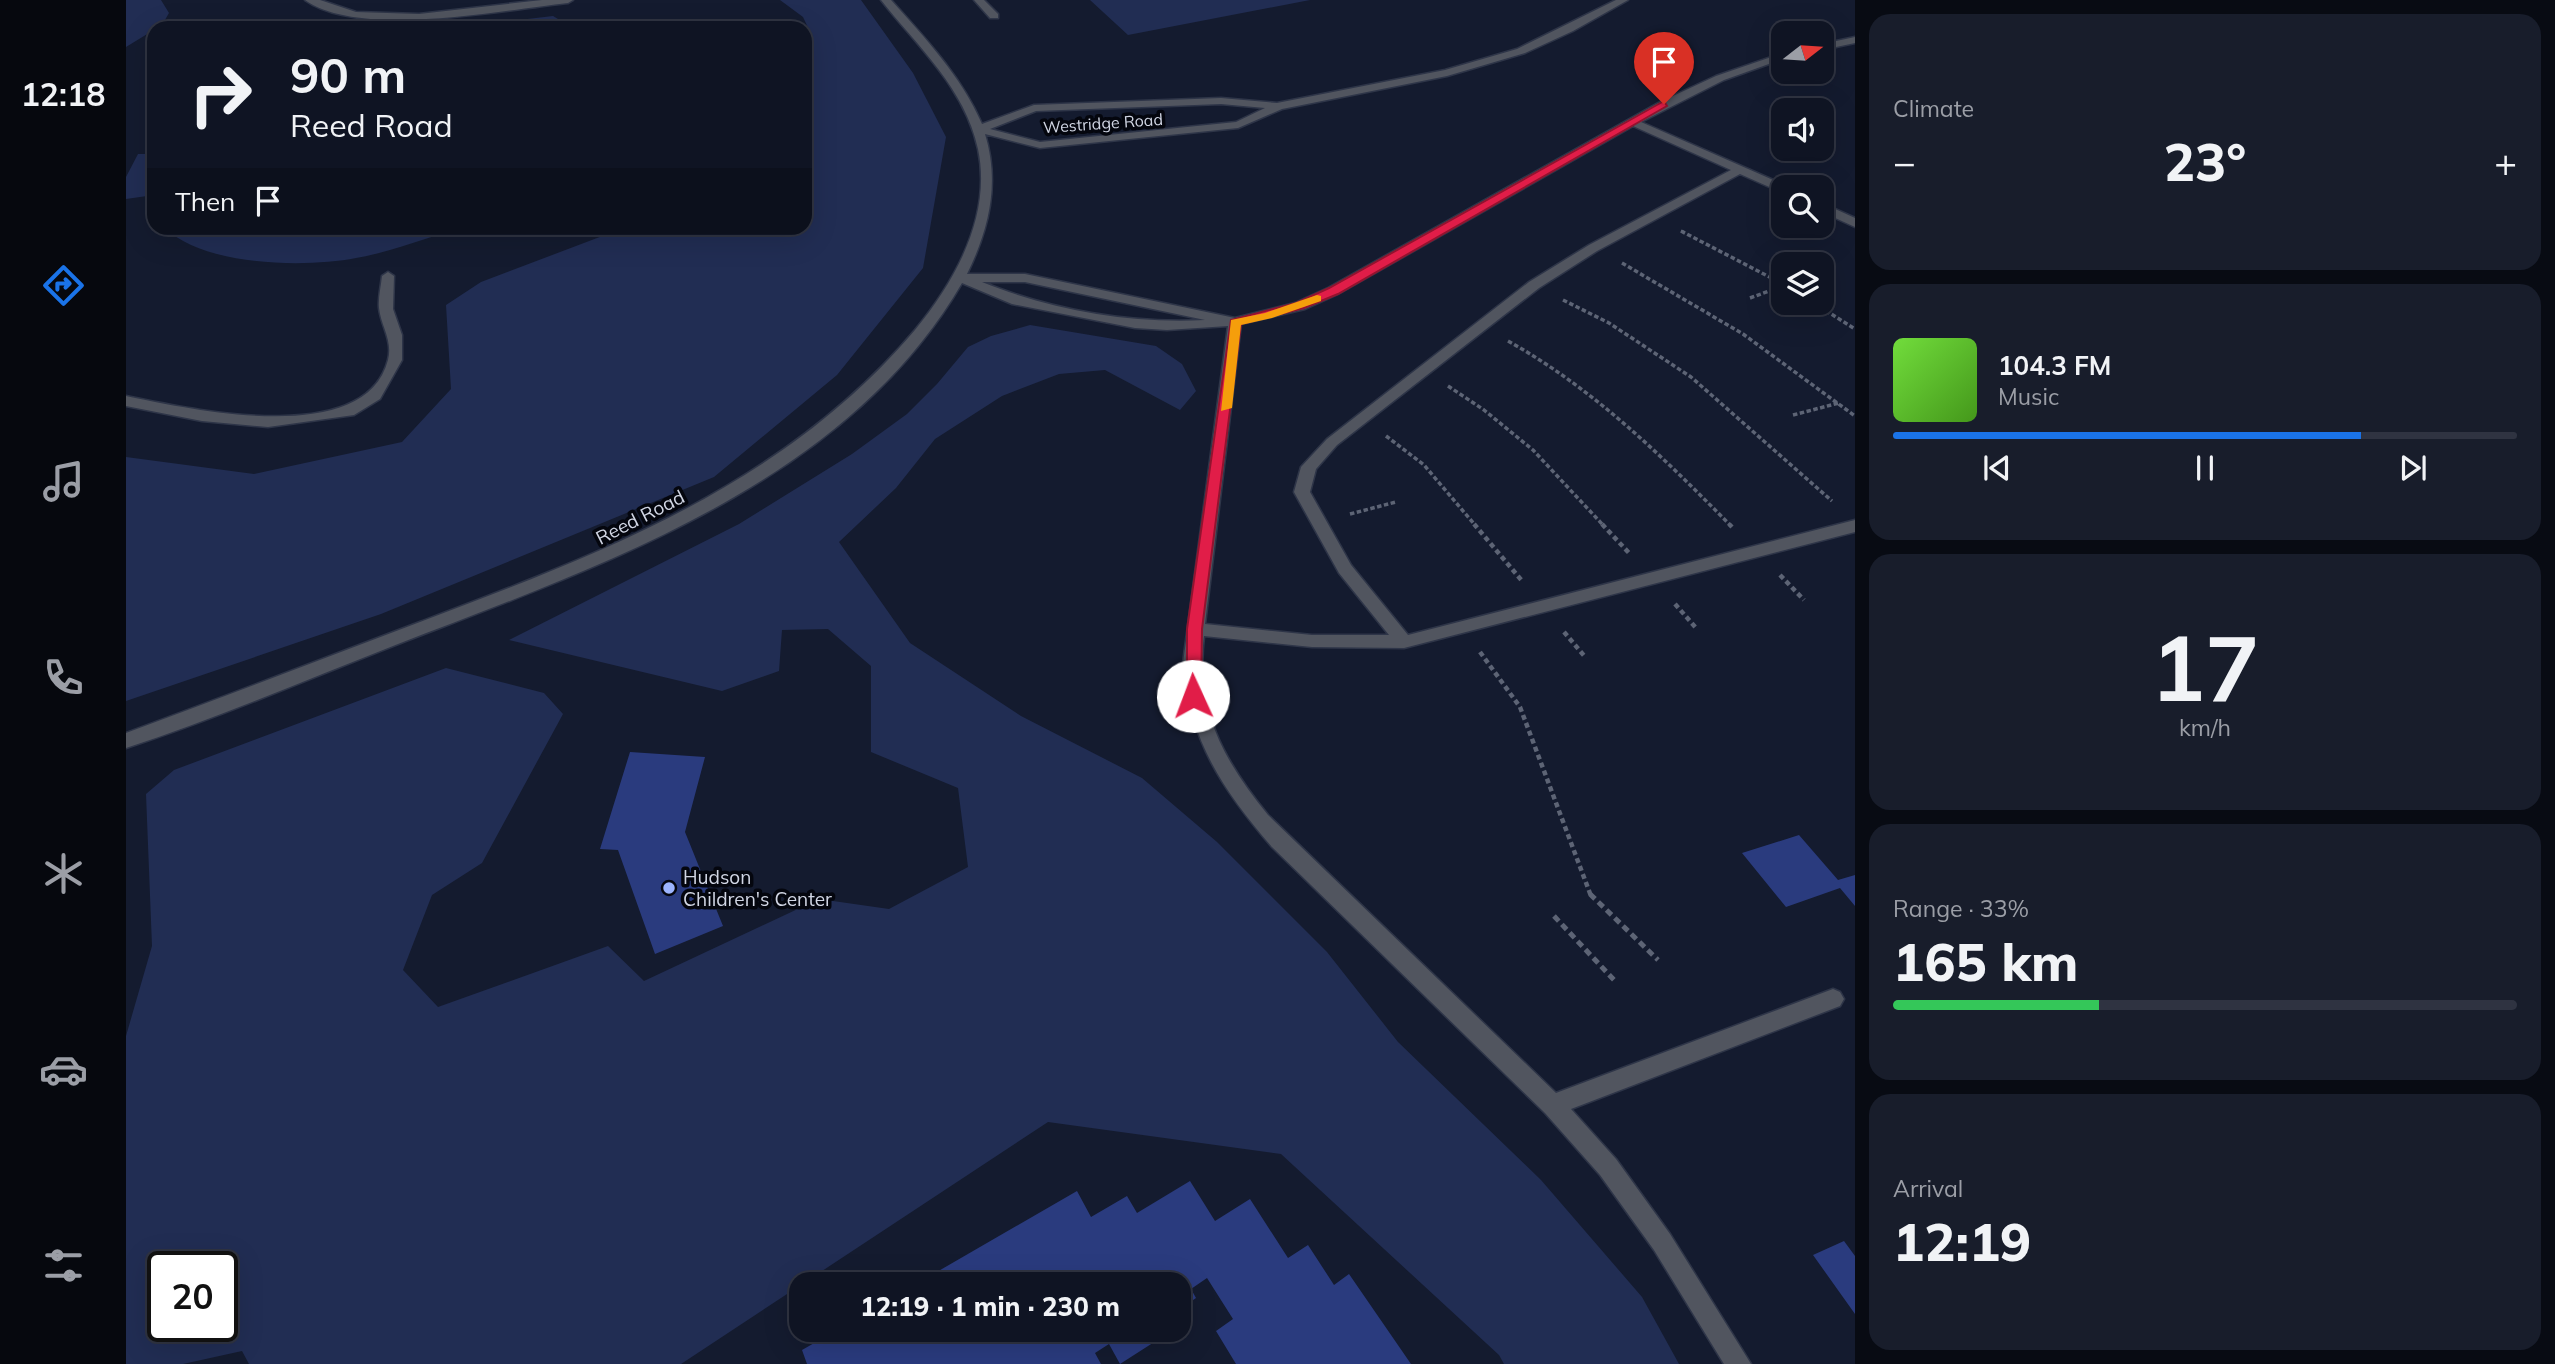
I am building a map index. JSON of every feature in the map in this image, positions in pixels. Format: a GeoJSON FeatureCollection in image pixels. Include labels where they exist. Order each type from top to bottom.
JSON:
{"type":"FeatureCollection","features":[{"type":"Feature","properties":{"kind":"street"},"geometry":{"type":"LineString","coordinates":[[310,0],[339,11],[383,17],[459,15],[568,0]]}},
{"type":"Feature","properties":{"kind":"street","name":"Reed Road"},"geometry":{"type":"LineString","coordinates":[[126,741],[582,566],[648,536],[730,492],[783,459],[851,407],[906,352],[961,278],[974,249],[985,203],[985,153],[979,129],[961,92],[886,0]]}},
{"type":"Feature","properties":{"kind":"street"},"geometry":{"type":"LineString","coordinates":[[979,0],[994,16]]}},
{"type":"Feature","properties":{"kind":"street","name":"Westridge Road"},"geometry":{"type":"LineString","coordinates":[[979,129],[1040,145],[1238,125],[1279,106],[1447,74],[1487,62],[1547,41],[1623,0]]}},
{"type":"Feature","properties":{"kind":"street"},"geometry":{"type":"LineString","coordinates":[[1834,44],[1855,40]]}},
{"type":"Feature","properties":{"kind":"street"},"geometry":{"type":"LineString","coordinates":[[961,278],[1017,301],[1135,324],[1167,326],[1235,322],[1300,306],[1334,291],[1632,122],[1720,78],[1771,60]]}},
{"type":"Feature","properties":{"kind":"street","name":"Westridge Road"},"geometry":{"type":"LineString","coordinates":[[979,129],[1034,108],[1221,101],[1279,106]]}},
{"type":"Feature","properties":{"kind":"street"},"geometry":{"type":"LineString","coordinates":[[1632,122],[1771,184]]}},
{"type":"Feature","properties":{"kind":"street"},"geometry":{"type":"LineString","coordinates":[[1404,642],[1345,569],[1302,492],[1309,467],[1332,442],[1534,285],[1593,248],[1740,170]]}},
{"type":"Feature","properties":{"kind":"street"},"geometry":{"type":"LineString","coordinates":[[1834,213],[1855,223]]}},
{"type":"Feature","properties":{"kind":"street"},"geometry":{"type":"LineString","coordinates":[[126,401],[202,416],[268,422],[349,412],[375,396],[395,360],[395,335],[386,309],[388,276]]}},
{"type":"Feature","properties":{"kind":"street"},"geometry":{"type":"LineString","coordinates":[[961,278],[1025,278],[1235,322]]}},
{"type":"Feature","properties":{"kind":"street"},"geometry":{"type":"LineString","coordinates":[[1235,322],[1195,629],[1193,696],[1223,771],[1249,807],[1279,841],[1553,1105],[1608,1167],[1662,1242],[1738,1364]]}},
{"type":"Feature","properties":{"kind":"street"},"geometry":{"type":"LineString","coordinates":[[1195,629],[1312,641],[1404,642],[1855,526]]}},
{"type":"Feature","properties":{"kind":"street"},"geometry":{"type":"LineString","coordinates":[[1553,1105],[1833,999]]}},
{"type":"Feature","properties":{"kind":"path"},"geometry":{"type":"LineString","coordinates":[[1651,216],[1771,279]]}},
{"type":"Feature","properties":{"kind":"path"},"geometry":{"type":"LineString","coordinates":[[1593,248],[1674,289],[1748,334],[1855,416]]}},
{"type":"Feature","properties":{"kind":"path"},"geometry":{"type":"LineString","coordinates":[[1534,285],[1609,323],[1691,377],[1839,506]]}},
{"type":"Feature","properties":{"kind":"path"},"geometry":{"type":"LineString","coordinates":[[1749,298],[1771,290]]}},
{"type":"Feature","properties":{"kind":"path"},"geometry":{"type":"LineString","coordinates":[[1833,315],[1855,329]]}},
{"type":"Feature","properties":{"kind":"path"},"geometry":{"type":"LineString","coordinates":[[1478,327],[1525,350],[1612,409],[1804,600]]}},
{"type":"Feature","properties":{"kind":"path"},"geometry":{"type":"LineString","coordinates":[[1421,372],[1484,410],[1533,450],[1697,629]]}},
{"type":"Feature","properties":{"kind":"path"},"geometry":{"type":"LineString","coordinates":[[1793,415],[1839,403]]}},
{"type":"Feature","properties":{"kind":"path"},"geometry":{"type":"LineString","coordinates":[[1360,420],[1424,465],[1586,658]]}},
{"type":"Feature","properties":{"kind":"path"},"geometry":{"type":"LineString","coordinates":[[1339,517],[1396,502]]}},
{"type":"Feature","properties":{"kind":"path"},"geometry":{"type":"LineString","coordinates":[[1476,648],[1524,716],[1590,895],[1658,960]]}},
{"type":"Feature","properties":{"kind":"path"},"geometry":{"type":"LineString","coordinates":[[1554,916],[1614,980]]}},
{"type":"Feature","properties":{"kind":"shaded area"},"geometry":{"type":"Polygon","coordinates":[[[126,0],[161,0],[169,13],[164,21],[147,21],[147,34],[126,47],[126,0]]]}},
{"type":"Feature","properties":{"kind":"shaded area"},"geometry":{"type":"Polygon","coordinates":[[[780,0],[861,0],[913,73],[946,137],[923,268],[837,375],[714,477],[381,614],[126,701],[126,457],[254,474],[402,442],[451,389],[446,305],[481,282],[605,235],[812,235],[812,21],[805,21],[780,0]]]}},
{"type":"Feature","properties":{"kind":"shaded area"},"geometry":{"type":"Polygon","coordinates":[[[1090,0],[1310,0],[1128,35],[1090,0]]]}},
{"type":"Feature","properties":{"kind":"shaded area"},"geometry":{"type":"Polygon","coordinates":[[[553,16],[561,21],[510,21],[553,16]]]}},
{"type":"Feature","properties":{"kind":"shaded area"},"geometry":{"type":"Polygon","coordinates":[[[138,154],[147,154],[147,196],[126,199],[126,177],[138,154]]]}},
{"type":"Feature","properties":{"kind":"shaded area"},"geometry":{"type":"Polygon","coordinates":[[[174,235],[438,235],[356,258],[310,263],[229,257],[182,241],[174,235]]]}},
{"type":"Feature","properties":{"kind":"shaded area"},"geometry":{"type":"Polygon","coordinates":[[[1030,325],[1156,346],[1182,364],[1196,391],[1180,410],[1105,370],[1059,374],[1002,396],[935,439],[896,488],[839,542],[910,643],[1021,716],[1142,778],[1217,842],[1327,952],[1398,1042],[1541,1180],[1642,1297],[1679,1364],[1504,1364],[1499,1355],[1281,1154],[1048,1122],[821,1272],[789,1272],[789,1293],[681,1364],[249,1364],[242,1351],[183,1364],[126,1364],[126,1036],[152,946],[146,794],[174,770],[446,668],[544,693],[563,714],[482,863],[432,895],[403,970],[438,1007],[608,946],[644,981],[819,899],[889,909],[968,867],[958,788],[871,752],[871,666],[828,629],[782,630],[779,671],[722,691],[509,640],[739,524],[852,454],[907,414],[968,347],[991,336],[1030,325]]]}},
{"type":"Feature","properties":{"kind":"building","name":"Hudson Children's Center"},"geometry":{"type":"Polygon","coordinates":[[[630,752],[705,757],[685,832],[723,926],[655,954],[618,850],[600,849],[630,752]]]}},
{"type":"Feature","properties":{"kind":"building"},"geometry":{"type":"Polygon","coordinates":[[[1799,835],[1838,880],[1855,875],[1855,906],[1840,888],[1786,907],[1742,853],[1799,835]]]}},
{"type":"Feature","properties":{"kind":"building"},"geometry":{"type":"Polygon","coordinates":[[[1190,1181],[1215,1221],[1250,1199],[1288,1258],[1308,1245],[1334,1285],[1349,1274],[1411,1364],[1236,1364],[1216,1331],[1233,1319],[1207,1278],[1191,1289],[1191,1272],[937,1272],[1077,1191],[1091,1217],[1127,1196],[1137,1213],[1190,1181]]]}},
{"type":"Feature","properties":{"kind":"building"},"geometry":{"type":"Polygon","coordinates":[[[1844,1241],[1855,1256],[1855,1314],[1813,1255],[1844,1241]]]}},
{"type":"Feature","properties":{"kind":"building"},"geometry":{"type":"Polygon","coordinates":[[[1191,1289],[1196,1298],[1191,1301],[1191,1289]]]}},
{"type":"Feature","properties":{"kind":"building"},"geometry":{"type":"Polygon","coordinates":[[[816,1342],[1154,1342],[1120,1364],[1109,1344],[1095,1353],[1101,1364],[807,1364],[802,1350],[816,1342]]]}},
{"type":"Feature","properties":{"kind":"slow traffic"},"geometry":{"type":"LineString","coordinates":[[1225,408],[1235,322],[1268,316],[1317,298]]}},
{"type":"Feature","properties":{"kind":"place","name":"Hudson Children's Center"},"geometry":{"type":"Point","coordinates":[669,888]}},
{"type":"Feature","properties":{"kind":"route"},"geometry":{"type":"LineString","coordinates":[[1193,696],[1195,629],[1232,363],[1235,322],[1300,306],[1334,291],[1664,104]]}}]}
